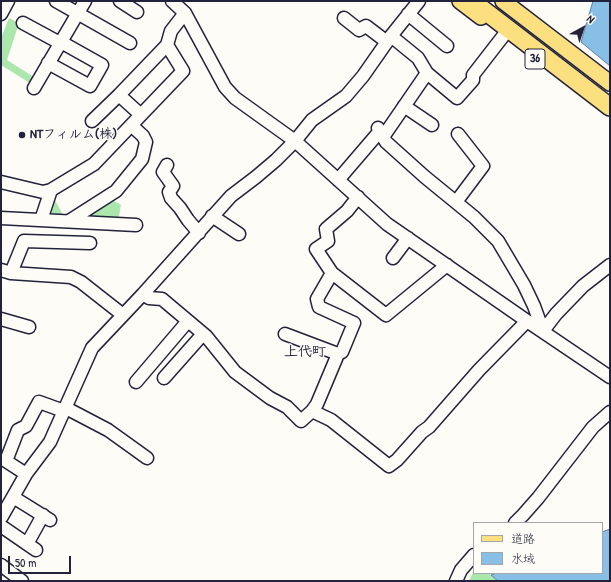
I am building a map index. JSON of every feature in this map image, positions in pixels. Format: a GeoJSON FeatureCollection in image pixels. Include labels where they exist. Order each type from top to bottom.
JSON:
{"type":"FeatureCollection","features":[{"type":"Feature","properties":{"kind":"highway"},"geometry":{"type":"LineString","coordinates":[[472,1],[610,107]]}},
{"type":"Feature","properties":{"kind":"highway"},"geometry":{"type":"LineString","coordinates":[[491,1],[610,92]]}},
{"type":"Feature","properties":{"kind":"main road","name":"36"},"geometry":{"type":"LineString","coordinates":[[460,1],[610,116]]}},
{"type":"Feature","properties":{"kind":"main road","name":"36"},"geometry":{"type":"LineString","coordinates":[[503,1],[610,83]]}},
{"type":"Feature","properties":{"kind":"street"},"geometry":{"type":"LineString","coordinates":[[1,14],[8,1]]}},
{"type":"Feature","properties":{"kind":"street"},"geometry":{"type":"LineString","coordinates":[[56,1],[130,43]]}},
{"type":"Feature","properties":{"kind":"street"},"geometry":{"type":"LineString","coordinates":[[34,88],[85,1]]}},
{"type":"Feature","properties":{"kind":"street"},"geometry":{"type":"LineString","coordinates":[[120,1],[137,12]]}},
{"type":"Feature","properties":{"kind":"street"},"geometry":{"type":"LineString","coordinates":[[172,1],[185,13],[225,87],[235,98],[295,141],[387,224],[610,377]]}},
{"type":"Feature","properties":{"kind":"street"},"geometry":{"type":"LineString","coordinates":[[1,518],[26,474],[50,442],[92,348],[199,233],[212,216],[231,196],[276,160],[295,141],[312,120],[346,96],[363,76],[389,39],[419,1]]}},
{"type":"Feature","properties":{"kind":"street"},"geometry":{"type":"LineString","coordinates":[[92,121],[119,95],[167,44],[170,31],[185,13]]}},
{"type":"Feature","properties":{"kind":"street"},"geometry":{"type":"LineString","coordinates":[[408,14],[448,46]]}},
{"type":"Feature","properties":{"kind":"street"},"geometry":{"type":"LineString","coordinates":[[344,18],[360,30],[366,26],[418,58],[427,73],[457,98],[473,80],[473,75],[504,35]]}},
{"type":"Feature","properties":{"kind":"street"},"geometry":{"type":"LineString","coordinates":[[23,23],[102,65],[90,86],[48,63]]}},
{"type":"Feature","properties":{"kind":"street"},"geometry":{"type":"LineString","coordinates":[[1,182],[44,192],[51,190],[94,164],[183,71],[167,44]]}},
{"type":"Feature","properties":{"kind":"street"},"geometry":{"type":"LineString","coordinates":[[338,180],[404,106],[427,73]]}},
{"type":"Feature","properties":{"kind":"street"},"geometry":{"type":"LineString","coordinates":[[119,95],[141,115]]}},
{"type":"Feature","properties":{"kind":"street"},"geometry":{"type":"LineString","coordinates":[[404,106],[432,125]]}},
{"type":"Feature","properties":{"kind":"street"},"geometry":{"type":"LineString","coordinates":[[69,221],[116,191],[142,159],[146,142],[143,136],[132,125]]}},
{"type":"Feature","properties":{"kind":"street"},"geometry":{"type":"LineString","coordinates":[[380,132],[386,142],[425,177],[474,217],[498,241],[531,299],[543,332]]}},
{"type":"Feature","properties":{"kind":"street"},"geometry":{"type":"LineString","coordinates":[[456,202],[483,166],[458,134]]}},
{"type":"Feature","properties":{"kind":"street"},"geometry":{"type":"LineString","coordinates":[[167,164],[163,172],[173,186],[169,192],[171,198],[199,233]]}},
{"type":"Feature","properties":{"kind":"street"},"geometry":{"type":"LineString","coordinates":[[41,220],[51,190]]}},
{"type":"Feature","properties":{"kind":"street"},"geometry":{"type":"LineString","coordinates":[[358,198],[347,211],[326,229],[328,241],[316,249],[332,273],[386,315],[447,265]]}},
{"type":"Feature","properties":{"kind":"street"},"geometry":{"type":"LineString","coordinates":[[212,216],[238,234]]}},
{"type":"Feature","properties":{"kind":"street"},"geometry":{"type":"LineString","coordinates":[[1,218],[136,224]]}},
{"type":"Feature","properties":{"kind":"street"},"geometry":{"type":"LineString","coordinates":[[393,258],[408,238]]}},
{"type":"Feature","properties":{"kind":"street"},"geometry":{"type":"LineString","coordinates":[[90,243],[24,241],[6,271],[71,277],[81,282],[123,315]]}},
{"type":"Feature","properties":{"kind":"street"},"geometry":{"type":"LineString","coordinates":[[543,332],[556,314],[583,286],[610,265]]}},
{"type":"Feature","properties":{"kind":"street"},"geometry":{"type":"LineString","coordinates":[[143,294],[149,298],[162,299],[206,336],[235,372],[270,398],[286,407],[301,421],[317,404],[338,354],[342,352],[354,323],[319,307],[317,299],[332,273]]}},
{"type":"Feature","properties":{"kind":"street"},"geometry":{"type":"LineString","coordinates":[[1,319],[29,327]]}},
{"type":"Feature","properties":{"kind":"street"},"geometry":{"type":"LineString","coordinates":[[136,382],[188,321]]}},
{"type":"Feature","properties":{"kind":"street"},"geometry":{"type":"LineString","coordinates":[[312,411],[331,420],[389,466],[397,460],[422,432],[430,427],[479,370],[527,321]]}},
{"type":"Feature","properties":{"kind":"street"},"geometry":{"type":"LineString","coordinates":[[164,378],[203,334]]}},
{"type":"Feature","properties":{"kind":"street"},"geometry":{"type":"LineString","coordinates":[[285,334],[338,354]]}},
{"type":"Feature","properties":{"kind":"street"},"geometry":{"type":"LineString","coordinates":[[158,356],[172,368]]}},
{"type":"Feature","properties":{"kind":"street"},"geometry":{"type":"LineString","coordinates":[[26,474],[6,461],[18,430],[26,426],[39,402],[65,410],[108,430],[147,458]]}},
{"type":"Feature","properties":{"kind":"street"},"geometry":{"type":"LineString","coordinates":[[516,522],[538,498],[593,427],[610,412]]}},
{"type":"Feature","properties":{"kind":"street"},"geometry":{"type":"LineString","coordinates":[[1,526],[31,547],[47,517],[13,497]]}},
{"type":"Feature","properties":{"kind":"street"},"geometry":{"type":"LineString","coordinates":[[456,581],[461,570],[473,556]]}},
{"type":"Feature","properties":{"kind":"street"},"geometry":{"type":"LineString","coordinates":[[1,565],[22,581]]}},
{"type":"Feature","properties":{"kind":"green space"},"geometry":{"type":"Polygon","coordinates":[[[9,18],[19,23],[7,60],[37,79],[33,85],[1,65],[1,38],[9,18]]]}},
{"type":"Feature","properties":{"kind":"green space"},"geometry":{"type":"Polygon","coordinates":[[[52,195],[66,220],[43,218],[52,195]]]}},
{"type":"Feature","properties":{"kind":"green space"},"geometry":{"type":"Polygon","coordinates":[[[112,200],[121,205],[118,221],[86,220],[85,215],[112,200]]]}},
{"type":"Feature","properties":{"kind":"green space"},"geometry":{"type":"Polygon","coordinates":[[[473,572],[473,574],[490,574],[498,581],[469,581],[473,572]]]}},
{"type":"Feature","properties":{"kind":"water"},"geometry":{"type":"Polygon","coordinates":[[[593,1],[610,1],[610,66],[581,42],[593,1]]]}},
{"type":"Feature","properties":{"kind":"water"},"geometry":{"type":"Polygon","coordinates":[[[610,529],[610,581],[498,581],[491,575],[603,574],[603,532],[610,529]]]}},
{"type":"Feature","properties":{"kind":"place","name":"NTフィルム(株)"},"geometry":{"type":"Point","coordinates":[22,135]}},
{"type":"Feature","properties":{"kind":"district","name":"上代町"},"geometry":{"type":"Point","coordinates":[305,352]}}]}
